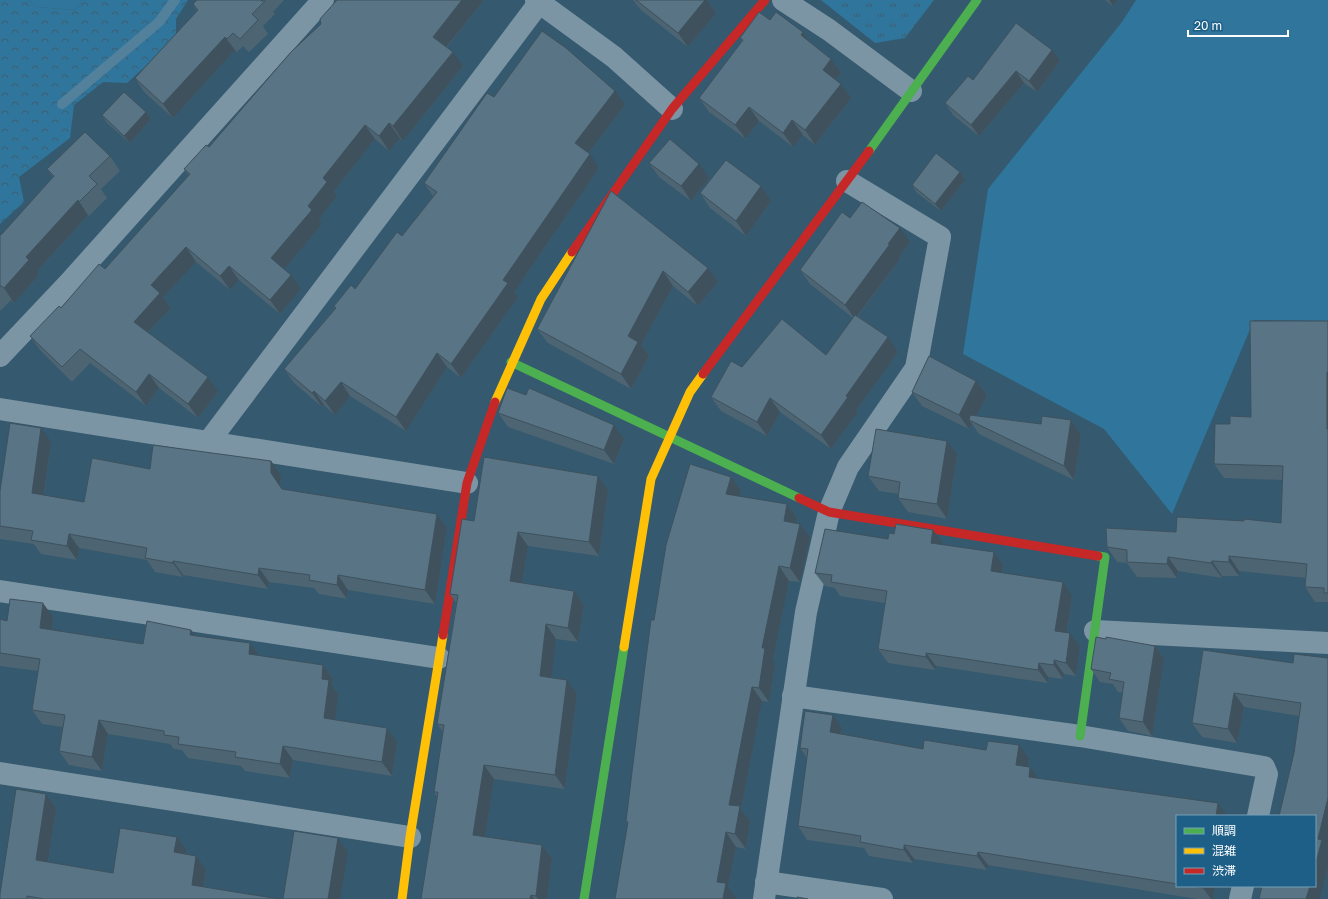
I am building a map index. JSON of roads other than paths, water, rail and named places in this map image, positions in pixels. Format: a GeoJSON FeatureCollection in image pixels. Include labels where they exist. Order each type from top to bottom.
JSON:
{"type":"FeatureCollection","features":[{"type":"Feature","properties":{"kind":"street"},"geometry":{"type":"LineString","coordinates":[[0,356],[68,283],[323,0]]}},
{"type":"Feature","properties":{"kind":"street"},"geometry":{"type":"LineString","coordinates":[[402,899],[410,838],[467,483],[490,413],[511,362],[540,299],[594,218],[672,109],[765,0]]}},
{"type":"Feature","properties":{"kind":"street"},"geometry":{"type":"LineString","coordinates":[[783,0],[828,30],[911,91]]}},
{"type":"Feature","properties":{"kind":"street"},"geometry":{"type":"LineString","coordinates":[[584,899],[651,479],[690,392],[847,181],[977,0]]}},
{"type":"Feature","properties":{"kind":"street"},"geometry":{"type":"LineString","coordinates":[[210,441],[537,1],[614,57],[672,109]]}},
{"type":"Feature","properties":{"kind":"street"},"geometry":{"type":"LineString","coordinates":[[847,181],[940,237],[916,368],[848,467],[828,512],[806,612],[765,891],[882,899]]}},
{"type":"Feature","properties":{"kind":"street"},"geometry":{"type":"LineString","coordinates":[[511,362],[828,512],[1105,557],[1080,736]]}},
{"type":"Feature","properties":{"kind":"street"},"geometry":{"type":"LineString","coordinates":[[0,409],[210,441],[467,483]]}},
{"type":"Feature","properties":{"kind":"street"},"geometry":{"type":"LineString","coordinates":[[0,591],[440,658]]}},
{"type":"Feature","properties":{"kind":"street"},"geometry":{"type":"LineString","coordinates":[[1095,631],[1328,643]]}},
{"type":"Feature","properties":{"kind":"street"},"geometry":{"type":"LineString","coordinates":[[793,696],[1080,736],[1264,767],[1267,774],[1258,815]]}},
{"type":"Feature","properties":{"kind":"street"},"geometry":{"type":"LineString","coordinates":[[0,773],[410,838]]}},
{"type":"Feature","properties":{"kind":"street"},"geometry":{"type":"LineString","coordinates":[[1240,899],[1243,887]]}},
{"type":"Feature","properties":{"kind":"waterway"},"geometry":{"type":"LineString","coordinates":[[62,104],[159,22],[175,0]]}}]}
